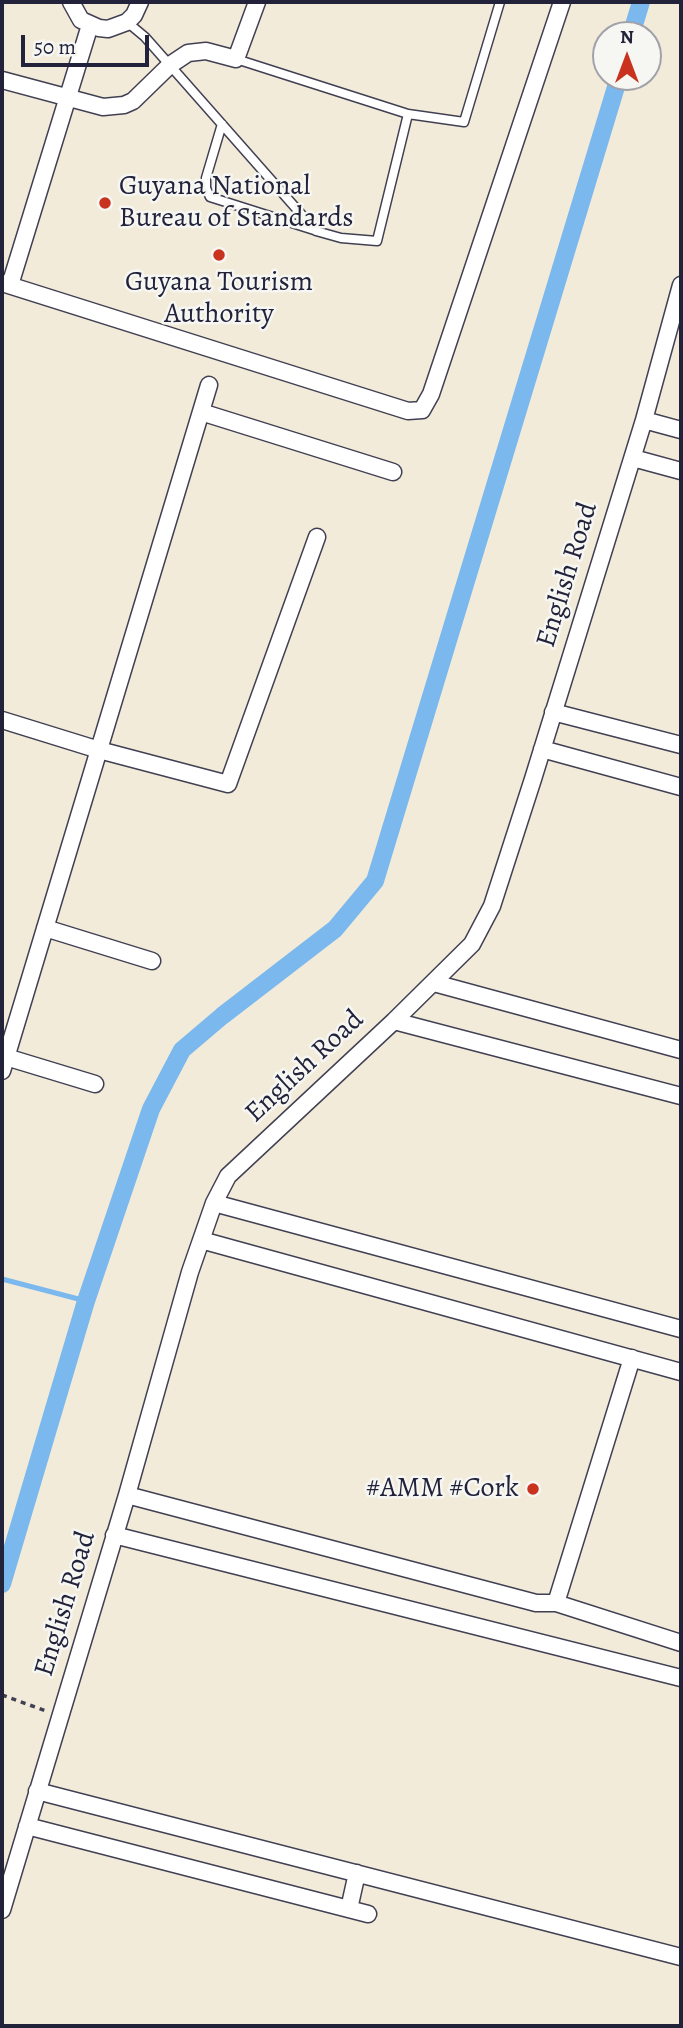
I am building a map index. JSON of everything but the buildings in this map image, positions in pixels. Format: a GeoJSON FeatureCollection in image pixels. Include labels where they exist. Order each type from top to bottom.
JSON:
{"type":"FeatureCollection","features":[{"type":"Feature","properties":{"kind":"street"},"geometry":{"type":"LineString","coordinates":[[71,2],[81,20],[108,29],[127,22],[140,2]]}},
{"type":"Feature","properties":{"kind":"street"},"geometry":{"type":"LineString","coordinates":[[2,80],[103,107],[124,105],[188,53],[197,50],[236,59],[257,2]]}},
{"type":"Feature","properties":{"kind":"street"},"geometry":{"type":"LineString","coordinates":[[90,25],[6,284],[408,411],[422,410],[431,394],[562,2]]}},
{"type":"Feature","properties":{"kind":"street","name":"English Road"},"geometry":{"type":"LineString","coordinates":[[2,1910],[214,1203],[228,1176],[472,944],[492,906],[645,420],[681,285]]}},
{"type":"Feature","properties":{"kind":"street"},"geometry":{"type":"LineString","coordinates":[[95,1084],[4,1064],[209,385]]}},
{"type":"Feature","properties":{"kind":"street"},"geometry":{"type":"LineString","coordinates":[[201,412],[393,472]]}},
{"type":"Feature","properties":{"kind":"street"},"geometry":{"type":"LineString","coordinates":[[645,420],[681,430]]}},
{"type":"Feature","properties":{"kind":"street"},"geometry":{"type":"LineString","coordinates":[[633,457],[681,471]]}},
{"type":"Feature","properties":{"kind":"street"},"geometry":{"type":"LineString","coordinates":[[2,720],[99,750],[228,784],[317,537]]}},
{"type":"Feature","properties":{"kind":"street"},"geometry":{"type":"LineString","coordinates":[[554,712],[681,745]]}},
{"type":"Feature","properties":{"kind":"street"},"geometry":{"type":"LineString","coordinates":[[542,749],[681,787]]}},
{"type":"Feature","properties":{"kind":"street"},"geometry":{"type":"LineString","coordinates":[[45,928],[152,961]]}},
{"type":"Feature","properties":{"kind":"street"},"geometry":{"type":"LineString","coordinates":[[434,983],[681,1050]]}},
{"type":"Feature","properties":{"kind":"street"},"geometry":{"type":"LineString","coordinates":[[394,1021],[681,1096]]}},
{"type":"Feature","properties":{"kind":"street"},"geometry":{"type":"LineString","coordinates":[[214,1203],[681,1329]]}},
{"type":"Feature","properties":{"kind":"street"},"geometry":{"type":"LineString","coordinates":[[201,1240],[681,1372]]}},
{"type":"Feature","properties":{"kind":"street"},"geometry":{"type":"LineString","coordinates":[[556,1603],[632,1358]]}},
{"type":"Feature","properties":{"kind":"street"},"geometry":{"type":"LineString","coordinates":[[127,1495],[536,1603],[556,1603],[681,1643]]}},
{"type":"Feature","properties":{"kind":"street"},"geometry":{"type":"LineString","coordinates":[[114,1535],[681,1678]]}},
{"type":"Feature","properties":{"kind":"street"},"geometry":{"type":"LineString","coordinates":[[37,1791],[681,1957]]}},
{"type":"Feature","properties":{"kind":"street"},"geometry":{"type":"LineString","coordinates":[[27,1826],[368,1914]]}},
{"type":"Feature","properties":{"kind":"street"},"geometry":{"type":"LineString","coordinates":[[349,1909],[357,1873]]}},
{"type":"Feature","properties":{"kind":"lane"},"geometry":{"type":"LineString","coordinates":[[236,59],[408,114],[464,122],[500,2]]}},
{"type":"Feature","properties":{"kind":"lane"},"geometry":{"type":"LineString","coordinates":[[127,22],[145,37],[316,231]]}},
{"type":"Feature","properties":{"kind":"lane"},"geometry":{"type":"LineString","coordinates":[[222,124],[206,177],[207,194],[218,201],[341,238],[377,241],[408,114]]}},
{"type":"Feature","properties":{"kind":"path"},"geometry":{"type":"LineString","coordinates":[[2,1695],[46,1710]]}},
{"type":"Feature","properties":{"kind":"waterway"},"geometry":{"type":"LineString","coordinates":[[635,21],[641,2]]}},
{"type":"Feature","properties":{"kind":"waterway"},"geometry":{"type":"LineString","coordinates":[[2,1584],[86,1301],[151,1109],[182,1050],[335,929],[375,881],[615,91]]}},
{"type":"Feature","properties":{"kind":"waterway"},"geometry":{"type":"LineString","coordinates":[[2,1279],[86,1301]]}},
{"type":"Feature","properties":{"kind":"place","name":"Guyana National Bureau of Standards"},"geometry":{"type":"Point","coordinates":[105,203]}},
{"type":"Feature","properties":{"kind":"place","name":"Guyana Tourism Authority"},"geometry":{"type":"Point","coordinates":[219,255]}},
{"type":"Feature","properties":{"kind":"place","name":"#AMM #Cork"},"geometry":{"type":"Point","coordinates":[533,1489]}}]}
